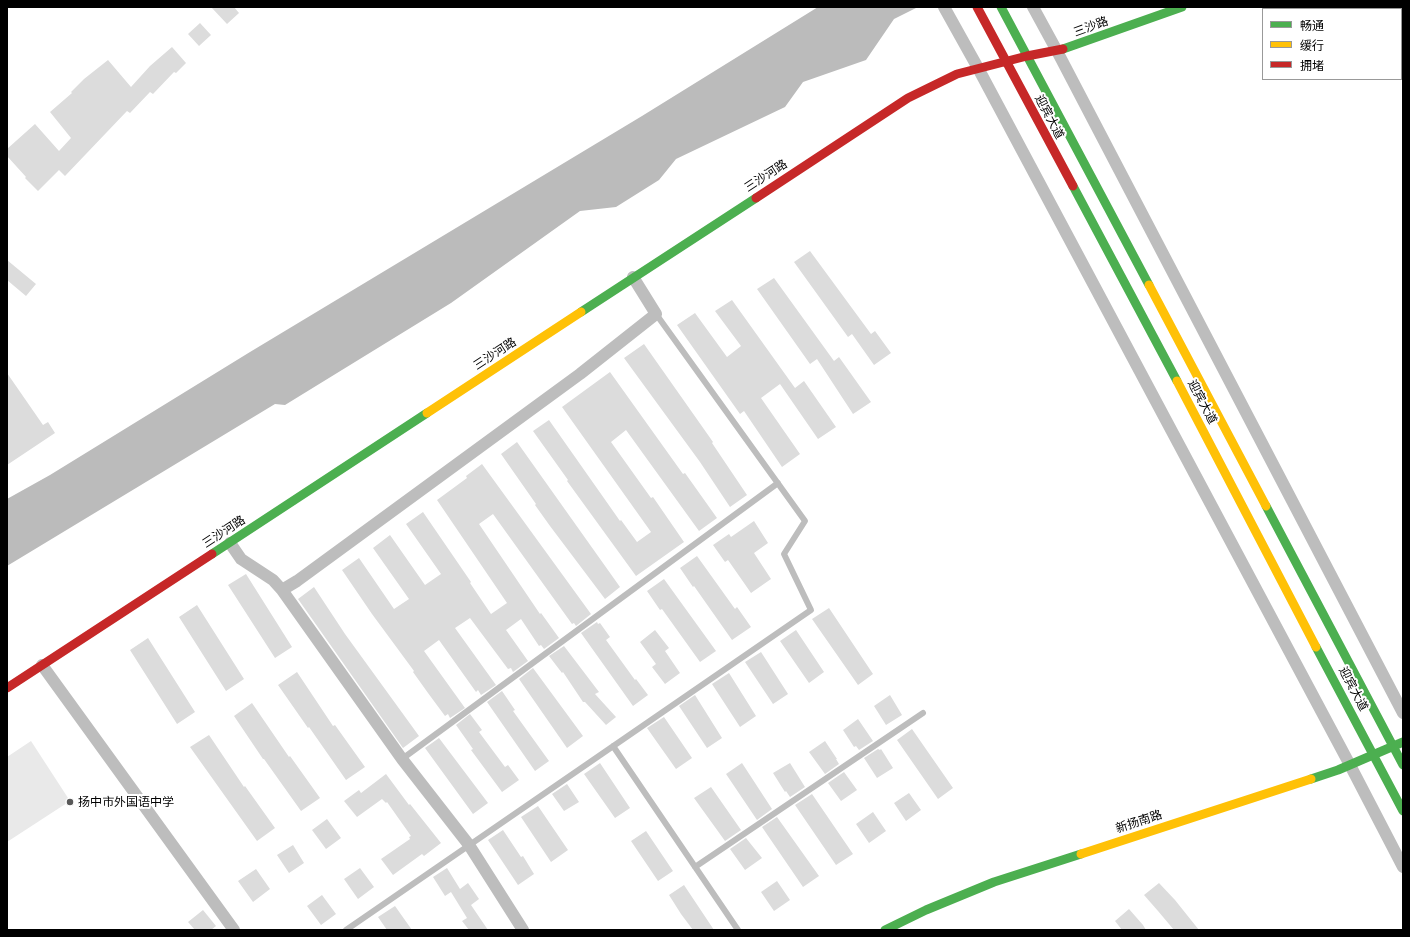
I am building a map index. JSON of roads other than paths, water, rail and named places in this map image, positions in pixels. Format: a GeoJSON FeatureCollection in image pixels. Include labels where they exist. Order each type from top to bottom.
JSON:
{"type":"FeatureCollection","features":[{"type":"Feature","properties":{"kind":"street","name":"迎宾大道"},"geometry":{"type":"LineString","coordinates":[[977,7],[1006,62],[1124,260],[1271,517],[1403,765]]}},
{"type":"Feature","properties":{"kind":"street","name":"迎宾大道"},"geometry":{"type":"LineString","coordinates":[[1001,7],[1027,56],[1124,260],[1403,811]]}},
{"type":"Feature","properties":{"kind":"street"},"geometry":{"type":"LineString","coordinates":[[1033,7],[1403,713]]}},
{"type":"Feature","properties":{"kind":"street","name":"三沙路"},"geometry":{"type":"LineString","coordinates":[[1006,62],[1027,56],[1057,51],[1182,7]]}},
{"type":"Feature","properties":{"kind":"street"},"geometry":{"type":"LineString","coordinates":[[946,11],[978,68],[1403,867]]}},
{"type":"Feature","properties":{"kind":"street","name":"三沙河路"},"geometry":{"type":"LineString","coordinates":[[7,688],[908,98],[958,74],[1006,62]]}},
{"type":"Feature","properties":{"kind":"street"},"geometry":{"type":"LineString","coordinates":[[282,590],[297,581],[580,374],[656,314],[633,277]]}},
{"type":"Feature","properties":{"kind":"street"},"geometry":{"type":"LineString","coordinates":[[230,543],[241,559],[273,580],[282,590],[402,759],[469,844],[524,930]]}},
{"type":"Feature","properties":{"kind":"street"},"geometry":{"type":"LineString","coordinates":[[42,665],[234,930]]}},
{"type":"Feature","properties":{"kind":"street","name":"新扬南路"},"geometry":{"type":"LineString","coordinates":[[885,930],[926,910],[994,882],[1287,787],[1350,765],[1403,742]]}},
{"type":"Feature","properties":{"kind":"lane"},"geometry":{"type":"LineString","coordinates":[[346,930],[811,610],[784,554],[805,521],[656,314]]}},
{"type":"Feature","properties":{"kind":"lane"},"geometry":{"type":"LineString","coordinates":[[402,759],[778,483]]}},
{"type":"Feature","properties":{"kind":"lane"},"geometry":{"type":"LineString","coordinates":[[695,867],[923,713]]}},
{"type":"Feature","properties":{"kind":"lane"},"geometry":{"type":"LineString","coordinates":[[613,746],[738,930]]}},
{"type":"Feature","properties":{"kind":"place","name":"扬中市外国语中学"},"geometry":{"type":"Point","coordinates":[70,802]}}]}
